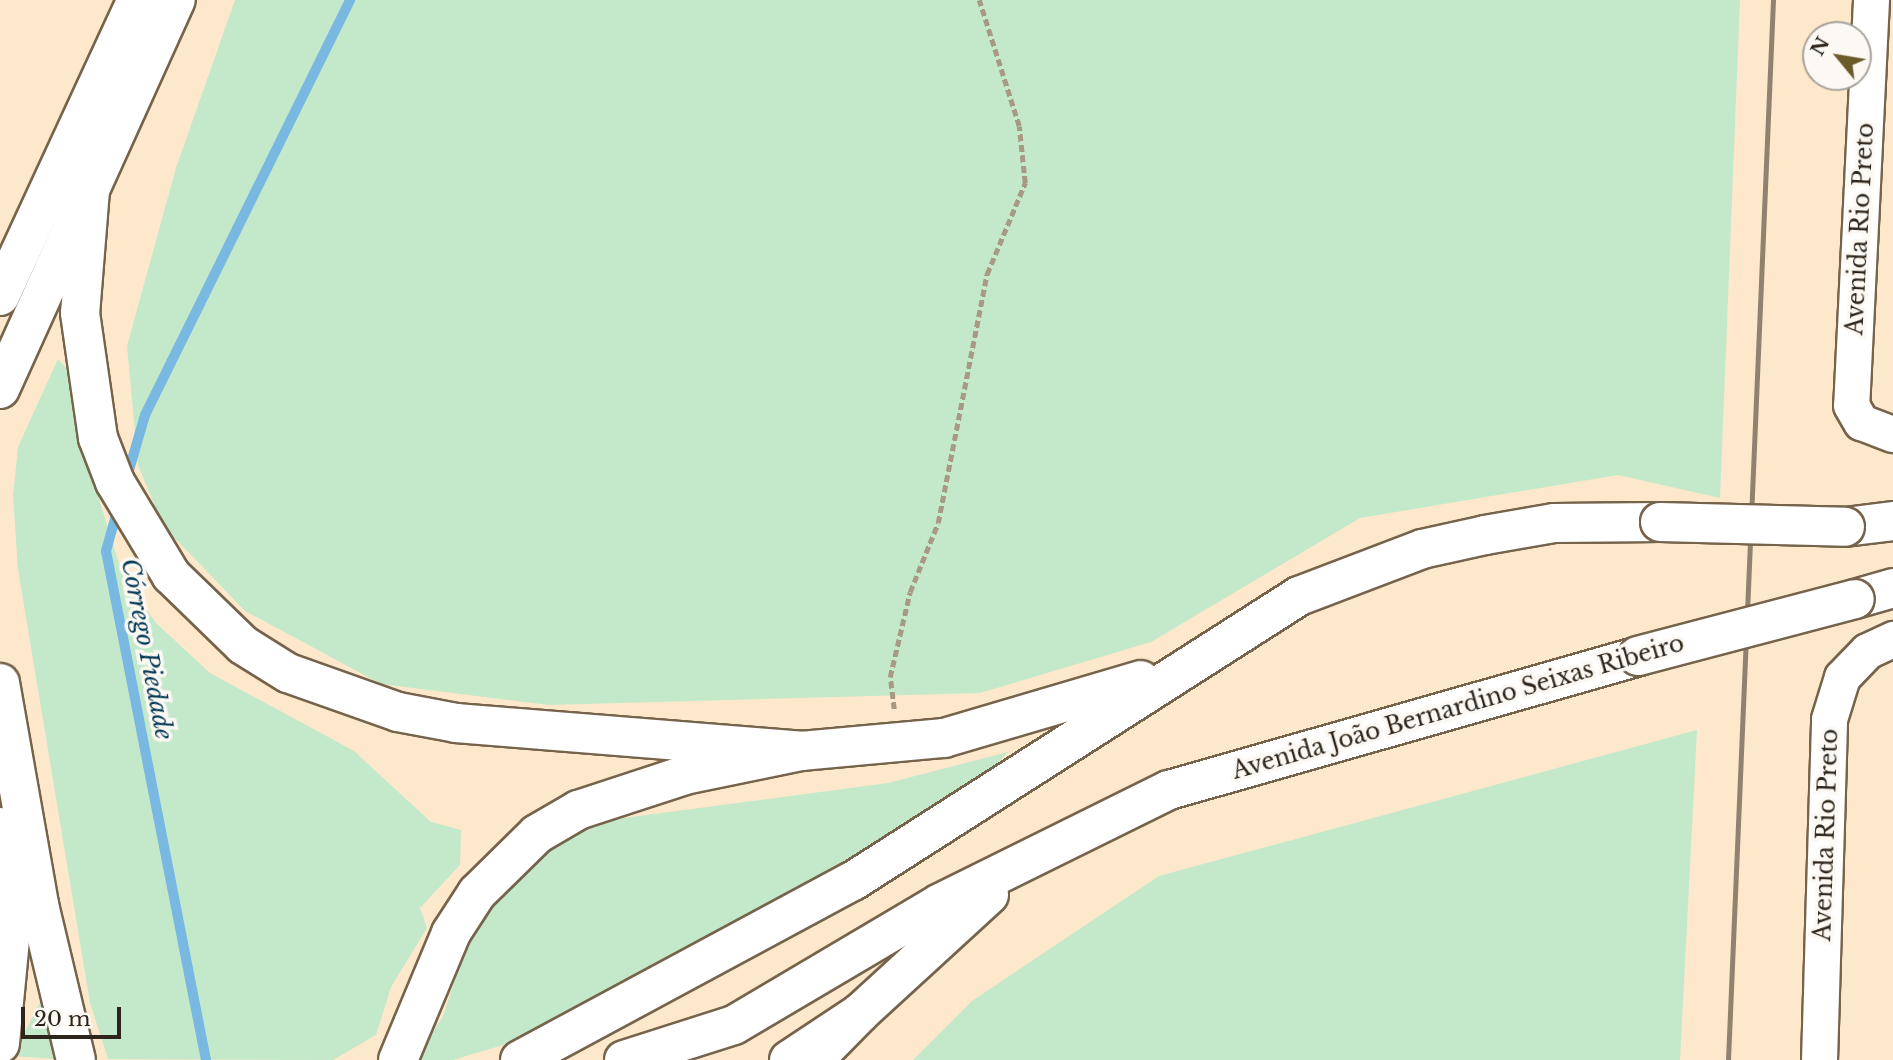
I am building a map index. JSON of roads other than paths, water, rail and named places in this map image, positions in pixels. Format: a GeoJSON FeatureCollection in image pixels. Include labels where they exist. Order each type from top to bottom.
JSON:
{"type":"FeatureCollection","features":[{"type":"Feature","properties":{"kind":"main road"},"geometry":{"type":"LineString","coordinates":[[0,296],[137,0]]}},
{"type":"Feature","properties":{"kind":"main road"},"geometry":{"type":"LineString","coordinates":[[0,389],[176,0]]}},
{"type":"Feature","properties":{"kind":"main road"},"geometry":{"type":"LineString","coordinates":[[90,190],[80,313],[85,381],[115,482],[171,575],[243,645],[343,696],[456,723],[801,751],[899,745],[1006,721],[1177,669]]}},
{"type":"Feature","properties":{"kind":"main road"},"geometry":{"type":"LineString","coordinates":[[520,1060],[853,881],[990,799],[1177,669],[1299,596],[1422,548],[1553,523],[1660,522],[1845,527],[1893,521]]}},
{"type":"Feature","properties":{"kind":"main road","name":"Avenida João Bernardino Seixas Ribeiro"},"geometry":{"type":"LineString","coordinates":[[624,1060],[734,1025],[940,903],[1169,790],[1638,656],[1893,588]]}},
{"type":"Feature","properties":{"kind":"main road"},"geometry":{"type":"LineString","coordinates":[[0,683],[41,918],[76,1060]]}},
{"type":"Feature","properties":{"kind":"main road"},"geometry":{"type":"LineString","coordinates":[[398,1060],[451,933],[501,866],[537,834],[616,794],[801,751]]}},
{"type":"Feature","properties":{"kind":"main road"},"geometry":{"type":"LineString","coordinates":[[0,827],[11,929],[0,1043]]}},
{"type":"Feature","properties":{"kind":"main road","name":"Avenida João Bernardino Seixas Ribeiro"},"geometry":{"type":"LineString","coordinates":[[789,1060],[860,1013],[1034,856]]}},
{"type":"Feature","properties":{"kind":"main road"},"geometry":{"type":"LineString","coordinates":[[814,1060],[860,1013]]}},
{"type":"Feature","properties":{"kind":"street","name":"Avenida Rio Preto"},"geometry":{"type":"LineString","coordinates":[[1878,8],[1851,405],[1861,422],[1893,435]]}},
{"type":"Feature","properties":{"kind":"street","name":"Avenida Rio Preto"},"geometry":{"type":"LineString","coordinates":[[1819,1060],[1829,719],[1842,677],[1867,651],[1893,639]]}},
{"type":"Feature","properties":{"kind":"waterway","name":"Córrego Piedade"},"geometry":{"type":"LineString","coordinates":[[127,477],[145,415],[350,0]]}},
{"type":"Feature","properties":{"kind":"waterway","name":"Córrego Piedade"},"geometry":{"type":"LineString","coordinates":[[118,508],[106,551],[206,1060]]}},
{"type":"Feature","properties":{"kind":"railway"},"geometry":{"type":"LineString","coordinates":[[1728,1060],[1773,0]]}}]}
